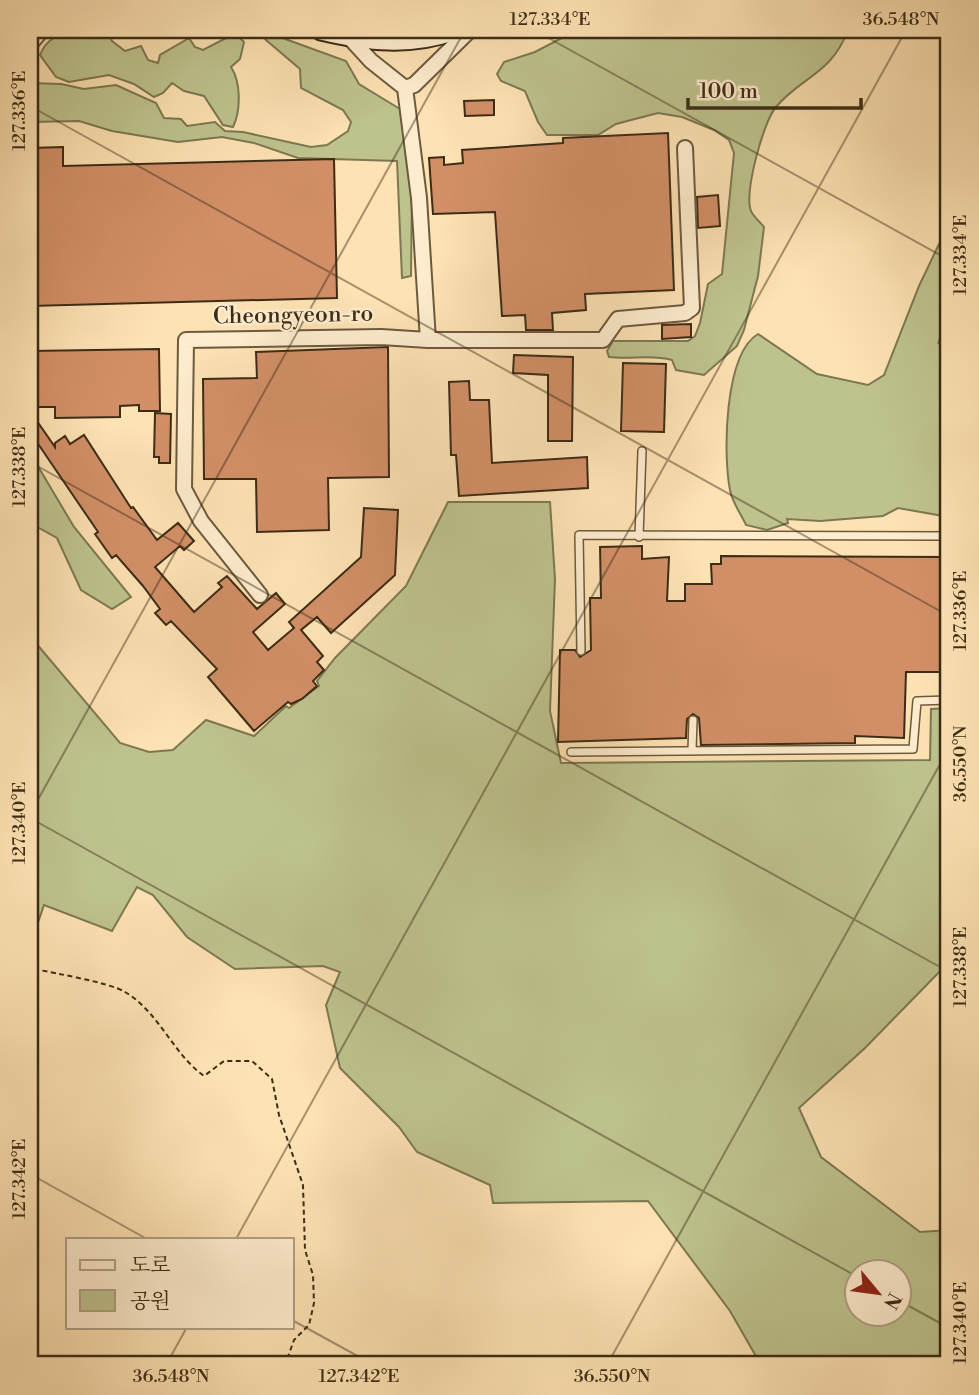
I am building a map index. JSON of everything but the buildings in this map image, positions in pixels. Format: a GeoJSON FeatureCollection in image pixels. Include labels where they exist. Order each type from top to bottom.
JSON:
{"type":"FeatureCollection","features":[{"type":"Feature","properties":{"kind":"main road"},"geometry":{"type":"LineString","coordinates":[[321,30],[376,41],[427,40],[454,30]]}},
{"type":"Feature","properties":{"kind":"street"},"geometry":{"type":"LineString","coordinates":[[30,44],[42,30]]}},
{"type":"Feature","properties":{"kind":"street"},"geometry":{"type":"LineString","coordinates":[[405,88],[414,85],[470,30]]}},
{"type":"Feature","properties":{"kind":"street"},"geometry":{"type":"LineString","coordinates":[[349,37],[371,61],[405,88],[419,198],[428,340]]}},
{"type":"Feature","properties":{"kind":"street","name":"Cheongyeon-ro"},"geometry":{"type":"LineString","coordinates":[[260,595],[201,521],[184,489],[186,340],[381,337],[428,340],[603,340],[618,319],[685,313],[692,307],[685,148]]}},
{"type":"Feature","properties":{"kind":"lane"},"geometry":{"type":"LineString","coordinates":[[639,537],[642,451]]}},
{"type":"Feature","properties":{"kind":"lane"},"geometry":{"type":"LineString","coordinates":[[581,651],[579,535],[949,536]]}},
{"type":"Feature","properties":{"kind":"lane"},"geometry":{"type":"LineString","coordinates":[[571,752],[913,749],[917,701],[949,700]]}},
{"type":"Feature","properties":{"kind":"lane"},"geometry":{"type":"LineString","coordinates":[[692,750],[693,720]]}},
{"type":"Feature","properties":{"kind":"path"},"geometry":{"type":"LineString","coordinates":[[30,948],[35,969],[30,1046]]}},
{"type":"Feature","properties":{"kind":"path"},"geometry":{"type":"LineString","coordinates":[[35,969],[125,992],[149,1013],[186,1063],[204,1076],[224,1061],[251,1062],[272,1079],[279,1115],[303,1185],[305,1250],[313,1275],[314,1303],[309,1325],[294,1340],[285,1365]]}},
{"type":"Feature","properties":{"kind":"green space"},"geometry":{"type":"Polygon","coordinates":[[[74,30],[108,32],[112,41],[125,51],[141,46],[148,60],[158,63],[160,55],[189,38],[195,47],[203,50],[228,37],[238,36],[244,42],[240,59],[231,67],[237,80],[239,97],[233,127],[223,125],[204,96],[184,91],[172,83],[163,93],[154,97],[134,84],[109,75],[69,82],[56,77],[40,55],[54,38],[74,30]]]}},
{"type":"Feature","properties":{"kind":"green space"},"geometry":{"type":"Polygon","coordinates":[[[577,30],[848,30],[841,45],[825,66],[786,97],[771,115],[756,158],[750,189],[751,211],[764,227],[758,276],[744,330],[737,346],[704,375],[676,370],[672,360],[656,357],[609,357],[607,351],[613,341],[688,341],[695,336],[708,284],[722,274],[734,153],[729,140],[714,130],[682,117],[658,113],[616,124],[598,135],[547,135],[538,122],[525,91],[501,81],[497,74],[504,62],[535,52],[577,30]]]}},
{"type":"Feature","properties":{"kind":"green space"},"geometry":{"type":"Polygon","coordinates":[[[266,32],[346,61],[359,84],[400,109],[412,192],[411,276],[402,278],[397,161],[298,158],[254,143],[222,137],[178,142],[112,131],[79,121],[30,122],[30,83],[61,84],[84,89],[116,85],[156,103],[164,118],[181,119],[187,126],[215,122],[225,131],[243,132],[311,147],[327,145],[348,131],[351,122],[343,110],[301,88],[300,69],[266,40],[262,35],[266,32]]]}},
{"type":"Feature","properties":{"kind":"green space"},"geometry":{"type":"Polygon","coordinates":[[[949,223],[949,310],[938,344],[949,317],[949,517],[898,508],[883,516],[820,521],[787,519],[788,523],[767,530],[746,525],[731,494],[727,431],[732,383],[738,362],[747,345],[758,334],[817,374],[868,385],[884,375],[919,286],[949,223]]]}},
{"type":"Feature","properties":{"kind":"green space"},"geometry":{"type":"Polygon","coordinates":[[[30,453],[74,527],[131,597],[112,609],[81,590],[57,538],[30,523],[30,453]]]}},
{"type":"Feature","properties":{"kind":"green space"},"geometry":{"type":"Polygon","coordinates":[[[448,502],[550,502],[555,579],[550,711],[561,763],[930,760],[931,709],[949,708],[949,962],[865,1048],[799,1108],[821,1157],[920,1232],[949,1230],[949,1365],[761,1365],[730,1311],[648,1201],[493,1203],[490,1185],[417,1152],[399,1127],[340,1068],[326,1005],[340,972],[323,966],[235,969],[187,937],[153,895],[137,887],[112,931],[44,905],[30,946],[30,636],[120,743],[149,752],[173,750],[206,720],[254,736],[286,706],[289,708],[319,686],[317,681],[335,658],[406,586],[448,502]]]}}]}
